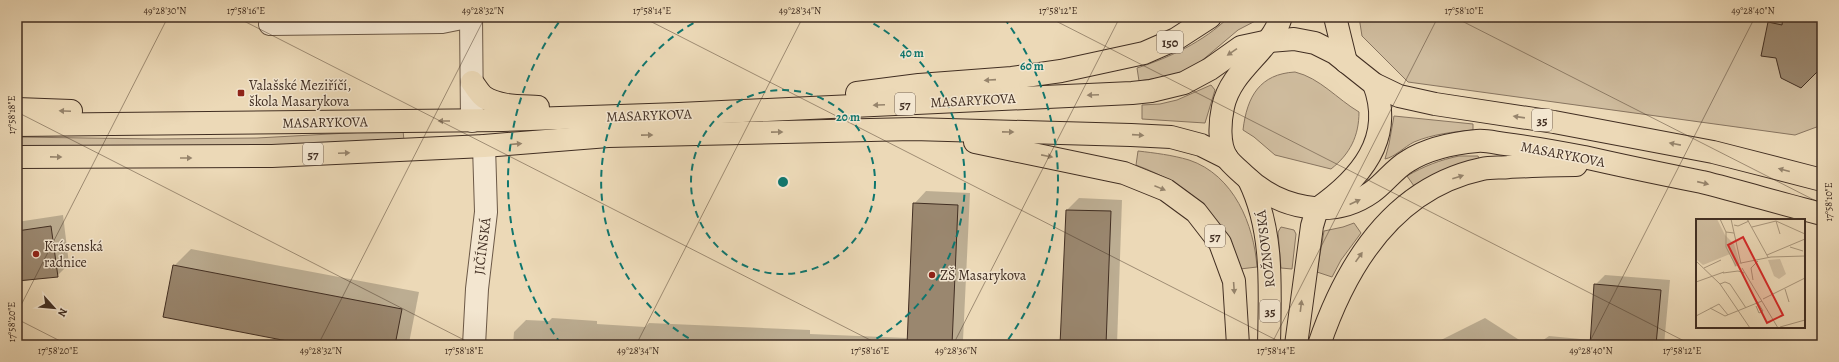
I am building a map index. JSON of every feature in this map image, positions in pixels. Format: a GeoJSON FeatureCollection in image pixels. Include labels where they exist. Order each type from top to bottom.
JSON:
{"type":"FeatureCollection","features":[{"type":"Feature","properties":{"kind":"main road","name":"150"},"geometry":{"type":"LineString","coordinates":[[679,114],[919,85],[1012,78],[1061,71],[1144,53],[1176,39],[1210,17]]}},
{"type":"Feature","properties":{"kind":"main road"},"geometry":{"type":"LineString","coordinates":[[1226,158],[1221,133],[1223,105],[1229,90],[1238,75],[1269,41],[1281,17]]}},
{"type":"Feature","properties":{"kind":"main road"},"geometry":{"type":"LineString","coordinates":[[1335,17],[1346,62]]}},
{"type":"Feature","properties":{"kind":"main road","name":"35"},"geometry":{"type":"LineString","coordinates":[[1269,41],[1294,39],[1315,43],[1334,53],[1374,84]]}},
{"type":"Feature","properties":{"kind":"main road","name":"MASARYKOVA"},"geometry":{"type":"LineString","coordinates":[[17,126],[472,121],[679,114],[1151,91],[1169,88],[1194,78],[1241,47],[1269,41]]}},
{"type":"Feature","properties":{"kind":"main road","name":"57"},"geometry":{"type":"LineString","coordinates":[[472,82],[485,98],[494,102],[516,106],[679,114]]}},
{"type":"Feature","properties":{"kind":"main road","name":"MASARYKOVA"},"geometry":{"type":"LineString","coordinates":[[1374,84],[1399,96],[1435,104],[1554,122],[1706,150],[1822,180]]}},
{"type":"Feature","properties":{"kind":"main road"},"geometry":{"type":"LineString","coordinates":[[1317,209],[1346,187],[1369,158],[1376,142],[1380,125],[1380,102],[1374,84]]}},
{"type":"Feature","properties":{"kind":"main road"},"geometry":{"type":"LineString","coordinates":[[17,109],[412,121]]}},
{"type":"Feature","properties":{"kind":"main road","name":"57"},"geometry":{"type":"LineString","coordinates":[[913,129],[1124,173],[1166,190],[1196,212],[1220,243],[1234,281],[1238,345]]}},
{"type":"Feature","properties":{"kind":"main road","name":"MASARYKOVA"},"geometry":{"type":"LineString","coordinates":[[17,157],[265,156],[484,146],[608,136],[913,129],[1171,137],[1201,145],[1226,158]]}},
{"type":"Feature","properties":{"kind":"main road","name":"MASARYKOVA"},"geometry":{"type":"LineString","coordinates":[[1317,209],[1343,207],[1362,198],[1374,191],[1406,162],[1419,154],[1479,140],[1547,150],[1704,183],[1822,214]]}},
{"type":"Feature","properties":{"kind":"main road","name":"35"},"geometry":{"type":"LineString","coordinates":[[1226,158],[1249,180],[1277,198],[1317,209],[1311,234],[1296,345]]}},
{"type":"Feature","properties":{"kind":"main road","name":"35"},"geometry":{"type":"LineString","coordinates":[[1319,345],[1340,291],[1356,262],[1374,236],[1393,216],[1423,193],[1452,179],[1483,169],[1543,165],[1624,166]]}},
{"type":"Feature","properties":{"kind":"main road","name":"ROŽNOVSKÁ"},"geometry":{"type":"LineString","coordinates":[[1249,180],[1258,199],[1265,226],[1270,277],[1269,345]]}},
{"type":"Feature","properties":{"kind":"street"},"geometry":{"type":"LineString","coordinates":[[270,17],[270,24],[442,22],[467,17]]}},
{"type":"Feature","properties":{"kind":"street"},"geometry":{"type":"LineString","coordinates":[[471,17],[472,121]]}},
{"type":"Feature","properties":{"kind":"street","name":"JIČÍNSKÁ"},"geometry":{"type":"LineString","coordinates":[[474,345],[477,289],[486,212],[484,146]]}},
{"type":"Feature","properties":{"kind":"shaded area"},"geometry":{"type":"Polygon","coordinates":[[[1229,17],[1263,17],[1238,30],[1199,63],[1182,72],[1170,76],[1139,81],[1137,68],[1186,48],[1208,34],[1229,17]]]}},
{"type":"Feature","properties":{"kind":"shaded area"},"geometry":{"type":"Polygon","coordinates":[[[1359,17],[1822,17],[1822,125],[1795,135],[1408,82],[1362,36],[1359,17]]]}},
{"type":"Feature","properties":{"kind":"shaded area"},"geometry":{"type":"Polygon","coordinates":[[[1295,72],[1320,84],[1359,112],[1359,121],[1352,144],[1338,163],[1331,169],[1275,155],[1254,137],[1243,130],[1248,107],[1257,89],[1264,82],[1273,77],[1295,72]]]}},
{"type":"Feature","properties":{"kind":"shaded area"},"geometry":{"type":"Polygon","coordinates":[[[1211,85],[1215,90],[1205,123],[1142,119],[1142,105],[1160,104],[1177,100],[1211,85]]]}},
{"type":"Feature","properties":{"kind":"shaded area"},"geometry":{"type":"Polygon","coordinates":[[[1394,116],[1473,124],[1473,130],[1421,139],[1385,159],[1394,116]]]}},
{"type":"Feature","properties":{"kind":"shaded area"},"geometry":{"type":"Polygon","coordinates":[[[403,130],[404,141],[258,147],[17,147],[17,137],[156,139],[257,138],[403,130]]]}},
{"type":"Feature","properties":{"kind":"shaded area"},"geometry":{"type":"Polygon","coordinates":[[[1138,151],[1170,155],[1189,160],[1205,167],[1218,177],[1230,189],[1239,203],[1246,219],[1255,251],[1257,267],[1240,269],[1232,249],[1213,217],[1188,192],[1156,173],[1136,165],[1138,151]]]}},
{"type":"Feature","properties":{"kind":"shaded area"},"geometry":{"type":"Polygon","coordinates":[[[1459,156],[1478,156],[1479,158],[1458,165],[1414,186],[1407,176],[1445,159],[1459,156]]]}},
{"type":"Feature","properties":{"kind":"shaded area"},"geometry":{"type":"Polygon","coordinates":[[[1354,223],[1361,233],[1341,260],[1332,277],[1317,272],[1324,231],[1354,223]]]}},
{"type":"Feature","properties":{"kind":"shaded area"},"geometry":{"type":"Polygon","coordinates":[[[1281,227],[1294,230],[1296,234],[1292,269],[1281,268],[1278,232],[1281,227]]]}},
{"type":"Feature","properties":{"kind":"building"},"geometry":{"type":"Polygon","coordinates":[[[1783,17],[1822,17],[1822,67],[1801,88],[1781,78],[1776,58],[1761,56],[1768,22],[1782,25],[1783,17]]]}},
{"type":"Feature","properties":{"kind":"building","name":"ZŠ Masarykova"},"geometry":{"type":"Polygon","coordinates":[[[913,203],[958,205],[952,345],[907,345],[913,203]]]}},
{"type":"Feature","properties":{"kind":"building","name":"ZŠ Masarykova"},"geometry":{"type":"Polygon","coordinates":[[[1066,210],[1111,211],[1106,345],[1060,345],[1066,210]]]}},
{"type":"Feature","properties":{"kind":"building","name":"Krásenská radnice"},"geometry":{"type":"Polygon","coordinates":[[[51,226],[58,277],[17,281],[17,231],[51,226]]]}},
{"type":"Feature","properties":{"kind":"building"},"geometry":{"type":"Polygon","coordinates":[[[173,265],[402,309],[395,345],[308,345],[163,317],[173,265]]]}},
{"type":"Feature","properties":{"kind":"building"},"geometry":{"type":"Polygon","coordinates":[[[1594,284],[1661,290],[1656,345],[1590,345],[1594,284]]]}},
{"type":"Feature","properties":{"kind":"place","name":"Valašské Meziříčí, škola Masarykova"},"geometry":{"type":"Point","coordinates":[241,93]}},
{"type":"Feature","properties":{"kind":"place","name":"Krásenská radnice"},"geometry":{"type":"Point","coordinates":[36,254]}},
{"type":"Feature","properties":{"kind":"place","name":"ZŠ Masarykova"},"geometry":{"type":"Point","coordinates":[932,275]}}]}
